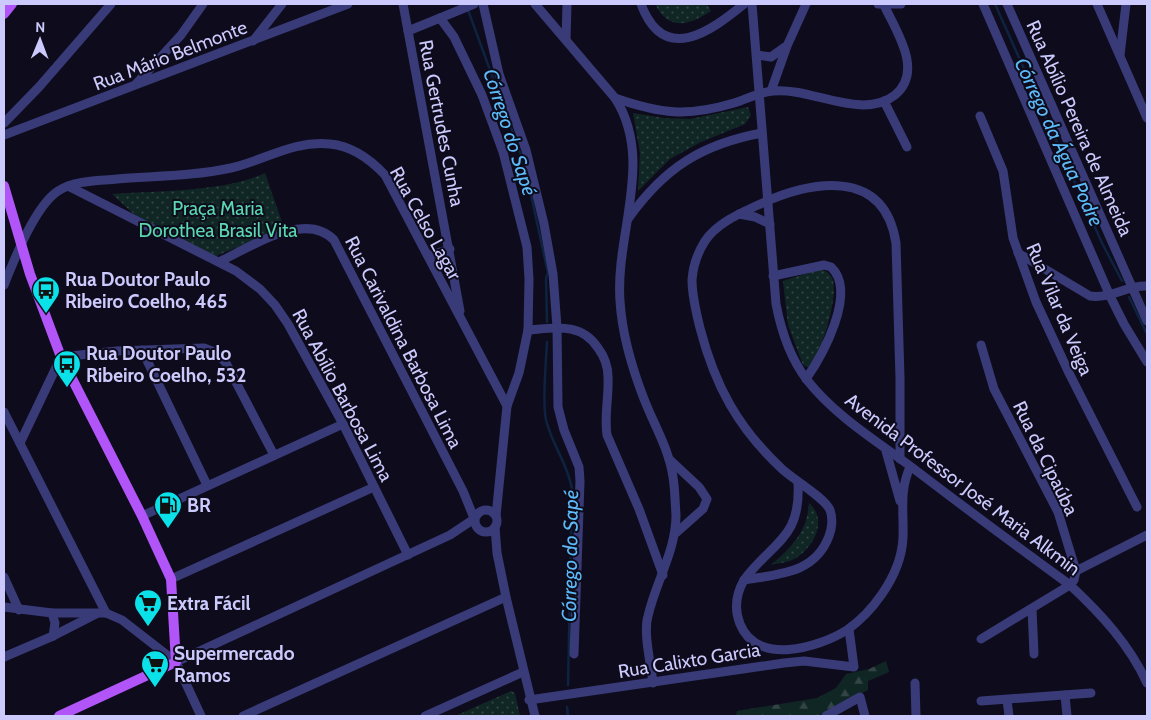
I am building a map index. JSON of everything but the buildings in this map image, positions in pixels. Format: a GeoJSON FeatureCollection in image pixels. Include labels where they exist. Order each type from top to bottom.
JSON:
{"type":"FeatureCollection","features":[{"type":"Feature","properties":{"kind":"main road"},"geometry":{"type":"LineString","coordinates":[[4,14],[12,4]]}},
{"type":"Feature","properties":{"kind":"main road"},"geometry":{"type":"LineString","coordinates":[[4,186],[20,244],[61,357],[142,516],[171,579],[176,662],[59,716]]}},
{"type":"Feature","properties":{"kind":"street"},"geometry":{"type":"LineString","coordinates":[[4,123],[39,87],[111,4]]}},
{"type":"Feature","properties":{"kind":"street"},"geometry":{"type":"LineString","coordinates":[[134,86],[180,35],[203,4]]}},
{"type":"Feature","properties":{"kind":"street"},"geometry":{"type":"LineString","coordinates":[[253,41],[282,4]]}},
{"type":"Feature","properties":{"kind":"street","name":"Rua Mário Belmonte"},"geometry":{"type":"LineString","coordinates":[[4,135],[347,4]]}},
{"type":"Feature","properties":{"kind":"street","name":"Rua Gertrudes Cunha"},"geometry":{"type":"LineString","coordinates":[[403,4],[461,316]]}},
{"type":"Feature","properties":{"kind":"street"},"geometry":{"type":"LineString","coordinates":[[408,31],[474,4]]}},
{"type":"Feature","properties":{"kind":"street"},"geometry":{"type":"LineString","coordinates":[[483,4],[500,74],[526,150],[544,224],[553,274],[557,328],[558,408],[564,430],[579,467],[580,481],[574,654]]}},
{"type":"Feature","properties":{"kind":"street"},"geometry":{"type":"LineString","coordinates":[[535,4],[615,98],[624,111],[631,139],[633,171],[628,220],[620,259],[622,322],[633,367],[669,458],[673,476],[676,532],[646,623],[653,683]]}},
{"type":"Feature","properties":{"kind":"street"},"geometry":{"type":"LineString","coordinates":[[566,40],[567,4]]}},
{"type":"Feature","properties":{"kind":"street"},"geometry":{"type":"LineString","coordinates":[[641,4],[657,29],[672,37],[681,38],[699,36],[744,4]]}},
{"type":"Feature","properties":{"kind":"street","name":"Avenida Professor José Maria Alkmin"},"geometry":{"type":"LineString","coordinates":[[752,4],[761,93],[762,133],[773,276],[780,324],[795,360],[806,379],[837,411],[886,451],[900,459],[1070,585],[1114,630],[1147,681]]}},
{"type":"Feature","properties":{"kind":"street"},"geometry":{"type":"LineString","coordinates":[[771,91],[787,46],[806,4]]}},
{"type":"Feature","properties":{"kind":"street"},"geometry":{"type":"LineString","coordinates":[[615,98],[637,106],[682,113],[713,109],[771,91],[790,92],[867,105],[884,101],[900,90],[906,81],[909,67],[881,4],[901,4]]}},
{"type":"Feature","properties":{"kind":"street","name":"Rua Abílio Pereira de Almeida"},"geometry":{"type":"LineString","coordinates":[[983,4],[1110,296],[1147,362]]}},
{"type":"Feature","properties":{"kind":"street","name":"Rua Abílio Pereira de Almeida"},"geometry":{"type":"LineString","coordinates":[[1007,4],[1147,321]]}},
{"type":"Feature","properties":{"kind":"street"},"geometry":{"type":"LineString","coordinates":[[1098,4],[1119,58],[1147,118]]}},
{"type":"Feature","properties":{"kind":"street"},"geometry":{"type":"LineString","coordinates":[[1119,58],[1126,4]]}},
{"type":"Feature","properties":{"kind":"street"},"geometry":{"type":"LineString","coordinates":[[440,18],[454,37],[482,95],[512,186],[527,247],[529,279],[528,330],[519,373],[507,406],[496,527],[497,553],[529,700],[535,716]]}},
{"type":"Feature","properties":{"kind":"street"},"geometry":{"type":"LineString","coordinates":[[757,55],[771,57],[787,46]]}},
{"type":"Feature","properties":{"kind":"street"},"geometry":{"type":"LineString","coordinates":[[884,101],[907,147]]}},
{"type":"Feature","properties":{"kind":"street","name":"Rua Vilar da Veiga"},"geometry":{"type":"LineString","coordinates":[[980,116],[1003,171],[1010,224],[1018,253],[1036,302],[1069,373],[1137,506]]}},
{"type":"Feature","properties":{"kind":"street"},"geometry":{"type":"LineString","coordinates":[[628,220],[646,194],[681,163],[729,140],[762,133]]}},
{"type":"Feature","properties":{"kind":"street","name":"Rua Celso Lagar"},"geometry":{"type":"LineString","coordinates":[[4,286],[20,244],[51,198],[56,192],[68,186],[91,181],[207,172],[233,168],[297,146],[331,144],[354,151],[366,158],[385,175],[507,406]]}},
{"type":"Feature","properties":{"kind":"street"},"geometry":{"type":"LineString","coordinates":[[744,580],[798,569],[816,558],[831,531],[830,511],[818,496],[798,483],[766,454],[732,410],[714,375],[697,314],[692,280],[700,250],[712,233],[738,214],[768,200],[816,186],[842,185],[864,192],[880,205],[894,227],[898,274],[900,459]]}},
{"type":"Feature","properties":{"kind":"street","name":"Rua Abílio Barbosa Lima"},"geometry":{"type":"LineString","coordinates":[[68,186],[219,262],[248,280],[275,305],[288,324],[343,424],[408,555]]}},
{"type":"Feature","properties":{"kind":"street"},"geometry":{"type":"LineString","coordinates":[[738,214],[755,217],[770,224]]}},
{"type":"Feature","properties":{"kind":"street","name":"Rua Carivaldina Barbosa Lima"},"geometry":{"type":"LineString","coordinates":[[219,262],[294,228],[314,228],[328,234],[334,240],[463,491],[479,517]]}},
{"type":"Feature","properties":{"kind":"street"},"geometry":{"type":"LineString","coordinates":[[428,256],[450,249]]}},
{"type":"Feature","properties":{"kind":"street"},"geometry":{"type":"LineString","coordinates":[[1018,253],[1083,293],[1098,298],[1110,296],[1132,286],[1147,286]]}},
{"type":"Feature","properties":{"kind":"street"},"geometry":{"type":"LineString","coordinates":[[773,276],[824,265],[835,271],[838,278],[839,299],[833,331],[818,362],[806,379]]}},
{"type":"Feature","properties":{"kind":"street"},"geometry":{"type":"LineString","coordinates":[[528,330],[557,328],[576,330],[589,335],[601,353],[608,376],[607,436],[639,509],[663,575]]}},
{"type":"Feature","properties":{"kind":"street","name":"Rua da Cipaúba"},"geometry":{"type":"LineString","coordinates":[[981,345],[994,389],[1058,512],[1076,571]]}},
{"type":"Feature","properties":{"kind":"street"},"geometry":{"type":"LineString","coordinates":[[20,442],[61,357],[142,350],[204,348],[217,353],[226,362],[274,455]]}},
{"type":"Feature","properties":{"kind":"street"},"geometry":{"type":"LineString","coordinates":[[142,350],[207,484]]}},
{"type":"Feature","properties":{"kind":"street"},"geometry":{"type":"LineString","coordinates":[[4,412],[102,613]]}},
{"type":"Feature","properties":{"kind":"street"},"geometry":{"type":"LineString","coordinates":[[142,516],[207,484],[343,424]]}},
{"type":"Feature","properties":{"kind":"street"},"geometry":{"type":"LineString","coordinates":[[798,483],[799,501],[795,522],[744,580],[738,594],[736,612],[743,630],[758,645],[777,649],[809,646],[828,640],[849,629],[872,606],[889,584],[896,567],[903,539],[901,503],[886,451]]}},
{"type":"Feature","properties":{"kind":"street"},"geometry":{"type":"LineString","coordinates":[[669,458],[699,487],[707,499],[703,509],[676,532]]}},
{"type":"Feature","properties":{"kind":"street"},"geometry":{"type":"LineString","coordinates":[[901,503],[910,467]]}},
{"type":"Feature","properties":{"kind":"street"},"geometry":{"type":"LineString","coordinates":[[479,517],[500,480]]}},
{"type":"Feature","properties":{"kind":"street"},"geometry":{"type":"LineString","coordinates":[[171,579],[374,487]]}},
{"type":"Feature","properties":{"kind":"street"},"geometry":{"type":"LineString","coordinates":[[176,662],[450,535],[479,517],[496,516]]}},
{"type":"Feature","properties":{"kind":"street"},"geometry":{"type":"LineString","coordinates":[[479,517],[497,553]]}},
{"type":"Feature","properties":{"kind":"street"},"geometry":{"type":"LineString","coordinates":[[486,532],[496,527]]}},
{"type":"Feature","properties":{"kind":"street"},"geometry":{"type":"LineString","coordinates":[[981,638],[1070,585],[1074,580],[1076,571],[1147,535]]}},
{"type":"Feature","properties":{"kind":"street"},"geometry":{"type":"LineString","coordinates":[[4,577],[19,610]]}},
{"type":"Feature","properties":{"kind":"street"},"geometry":{"type":"LineString","coordinates":[[243,716],[506,596]]}},
{"type":"Feature","properties":{"kind":"street"},"geometry":{"type":"LineString","coordinates":[[4,607],[52,613],[102,613],[122,620],[176,662],[201,716]]}},
{"type":"Feature","properties":{"kind":"street"},"geometry":{"type":"LineString","coordinates":[[1032,609],[1034,654]]}},
{"type":"Feature","properties":{"kind":"street"},"geometry":{"type":"LineString","coordinates":[[52,613],[55,623],[54,636]]}},
{"type":"Feature","properties":{"kind":"street"},"geometry":{"type":"LineString","coordinates":[[4,657],[102,613]]}},
{"type":"Feature","properties":{"kind":"street","name":"Rua Calixto Garcia"},"geometry":{"type":"LineString","coordinates":[[529,700],[804,661],[854,667],[849,629]]}},
{"type":"Feature","properties":{"kind":"street"},"geometry":{"type":"LineString","coordinates":[[426,716],[523,672]]}},
{"type":"Feature","properties":{"kind":"street"},"geometry":{"type":"LineString","coordinates":[[915,683],[916,716]]}},
{"type":"Feature","properties":{"kind":"street"},"geometry":{"type":"LineString","coordinates":[[981,702],[1091,693]]}},
{"type":"Feature","properties":{"kind":"street"},"geometry":{"type":"LineString","coordinates":[[1065,695],[1068,716]]}},
{"type":"Feature","properties":{"kind":"street"},"geometry":{"type":"LineString","coordinates":[[826,716],[860,697],[865,716]]}},
{"type":"Feature","properties":{"kind":"street"},"geometry":{"type":"LineString","coordinates":[[1007,700],[1009,716]]}},
{"type":"Feature","properties":{"kind":"green space"},"geometry":{"type":"Polygon","coordinates":[[[655,4],[707,4],[711,11],[695,20],[680,23],[667,19],[655,4]]]}},
{"type":"Feature","properties":{"kind":"green space"},"geometry":{"type":"Polygon","coordinates":[[[748,107],[751,115],[745,124],[701,142],[670,159],[638,191],[640,153],[633,113],[664,118],[690,119],[748,107]]]}},
{"type":"Feature","properties":{"kind":"green space","name":"Praça Maria Dorothea Brasil Vita"},"geometry":{"type":"Polygon","coordinates":[[[265,173],[284,228],[216,256],[140,220],[112,194],[190,190],[231,184],[265,173]]]}},
{"type":"Feature","properties":{"kind":"green space"},"geometry":{"type":"Polygon","coordinates":[[[819,269],[831,276],[834,286],[833,297],[828,324],[823,338],[813,361],[808,367],[803,365],[788,325],[783,281],[819,269]]]}},
{"type":"Feature","properties":{"kind":"green space"},"geometry":{"type":"Polygon","coordinates":[[[809,503],[815,510],[818,518],[816,534],[812,541],[794,559],[771,565],[786,552],[802,531],[809,503]]]}},
{"type":"Feature","properties":{"kind":"green space"},"geometry":{"type":"Polygon","coordinates":[[[886,661],[889,672],[868,681],[868,690],[818,716],[736,716],[737,711],[817,698],[836,688],[846,674],[869,669],[886,661]]]}},
{"type":"Feature","properties":{"kind":"green space"},"geometry":{"type":"Polygon","coordinates":[[[511,691],[515,693],[520,716],[455,716],[511,691]]]}},
{"type":"Feature","properties":{"kind":"waterway","name":"Córrego da Água Podre"},"geometry":{"type":"LineString","coordinates":[[995,4],[1102,243],[1122,281]]}},
{"type":"Feature","properties":{"kind":"waterway","name":"Córrego do Sapé"},"geometry":{"type":"LineString","coordinates":[[468,10],[524,163],[548,273],[546,278],[547,322]]}},
{"type":"Feature","properties":{"kind":"waterway","name":"Córrego da Água Podre"},"geometry":{"type":"LineString","coordinates":[[1129,297],[1147,334]]}},
{"type":"Feature","properties":{"kind":"waterway","name":"Córrego do Sapé"},"geometry":{"type":"LineString","coordinates":[[547,342],[544,393],[546,420],[567,471],[572,489],[568,685]]}},
{"type":"Feature","properties":{"kind":"waterway","name":"Córrego do Sapé"},"geometry":{"type":"LineString","coordinates":[[567,707],[568,716]]}},
{"type":"Feature","properties":{"kind":"place","name":"Rua Doutor Paulo Ribeiro Coelho, 465"},"geometry":{"type":"Point","coordinates":[46,314]}},
{"type":"Feature","properties":{"kind":"place","name":"Rua Doutor Paulo Ribeiro Coelho, 532"},"geometry":{"type":"Point","coordinates":[67,388]}},
{"type":"Feature","properties":{"kind":"place","name":"BR"},"geometry":{"type":"Point","coordinates":[168,529]}},
{"type":"Feature","properties":{"kind":"place","name":"Extra Fácil"},"geometry":{"type":"Point","coordinates":[148,627]}},
{"type":"Feature","properties":{"kind":"place","name":"Supermercado Ramos"},"geometry":{"type":"Point","coordinates":[155,688]}}]}
